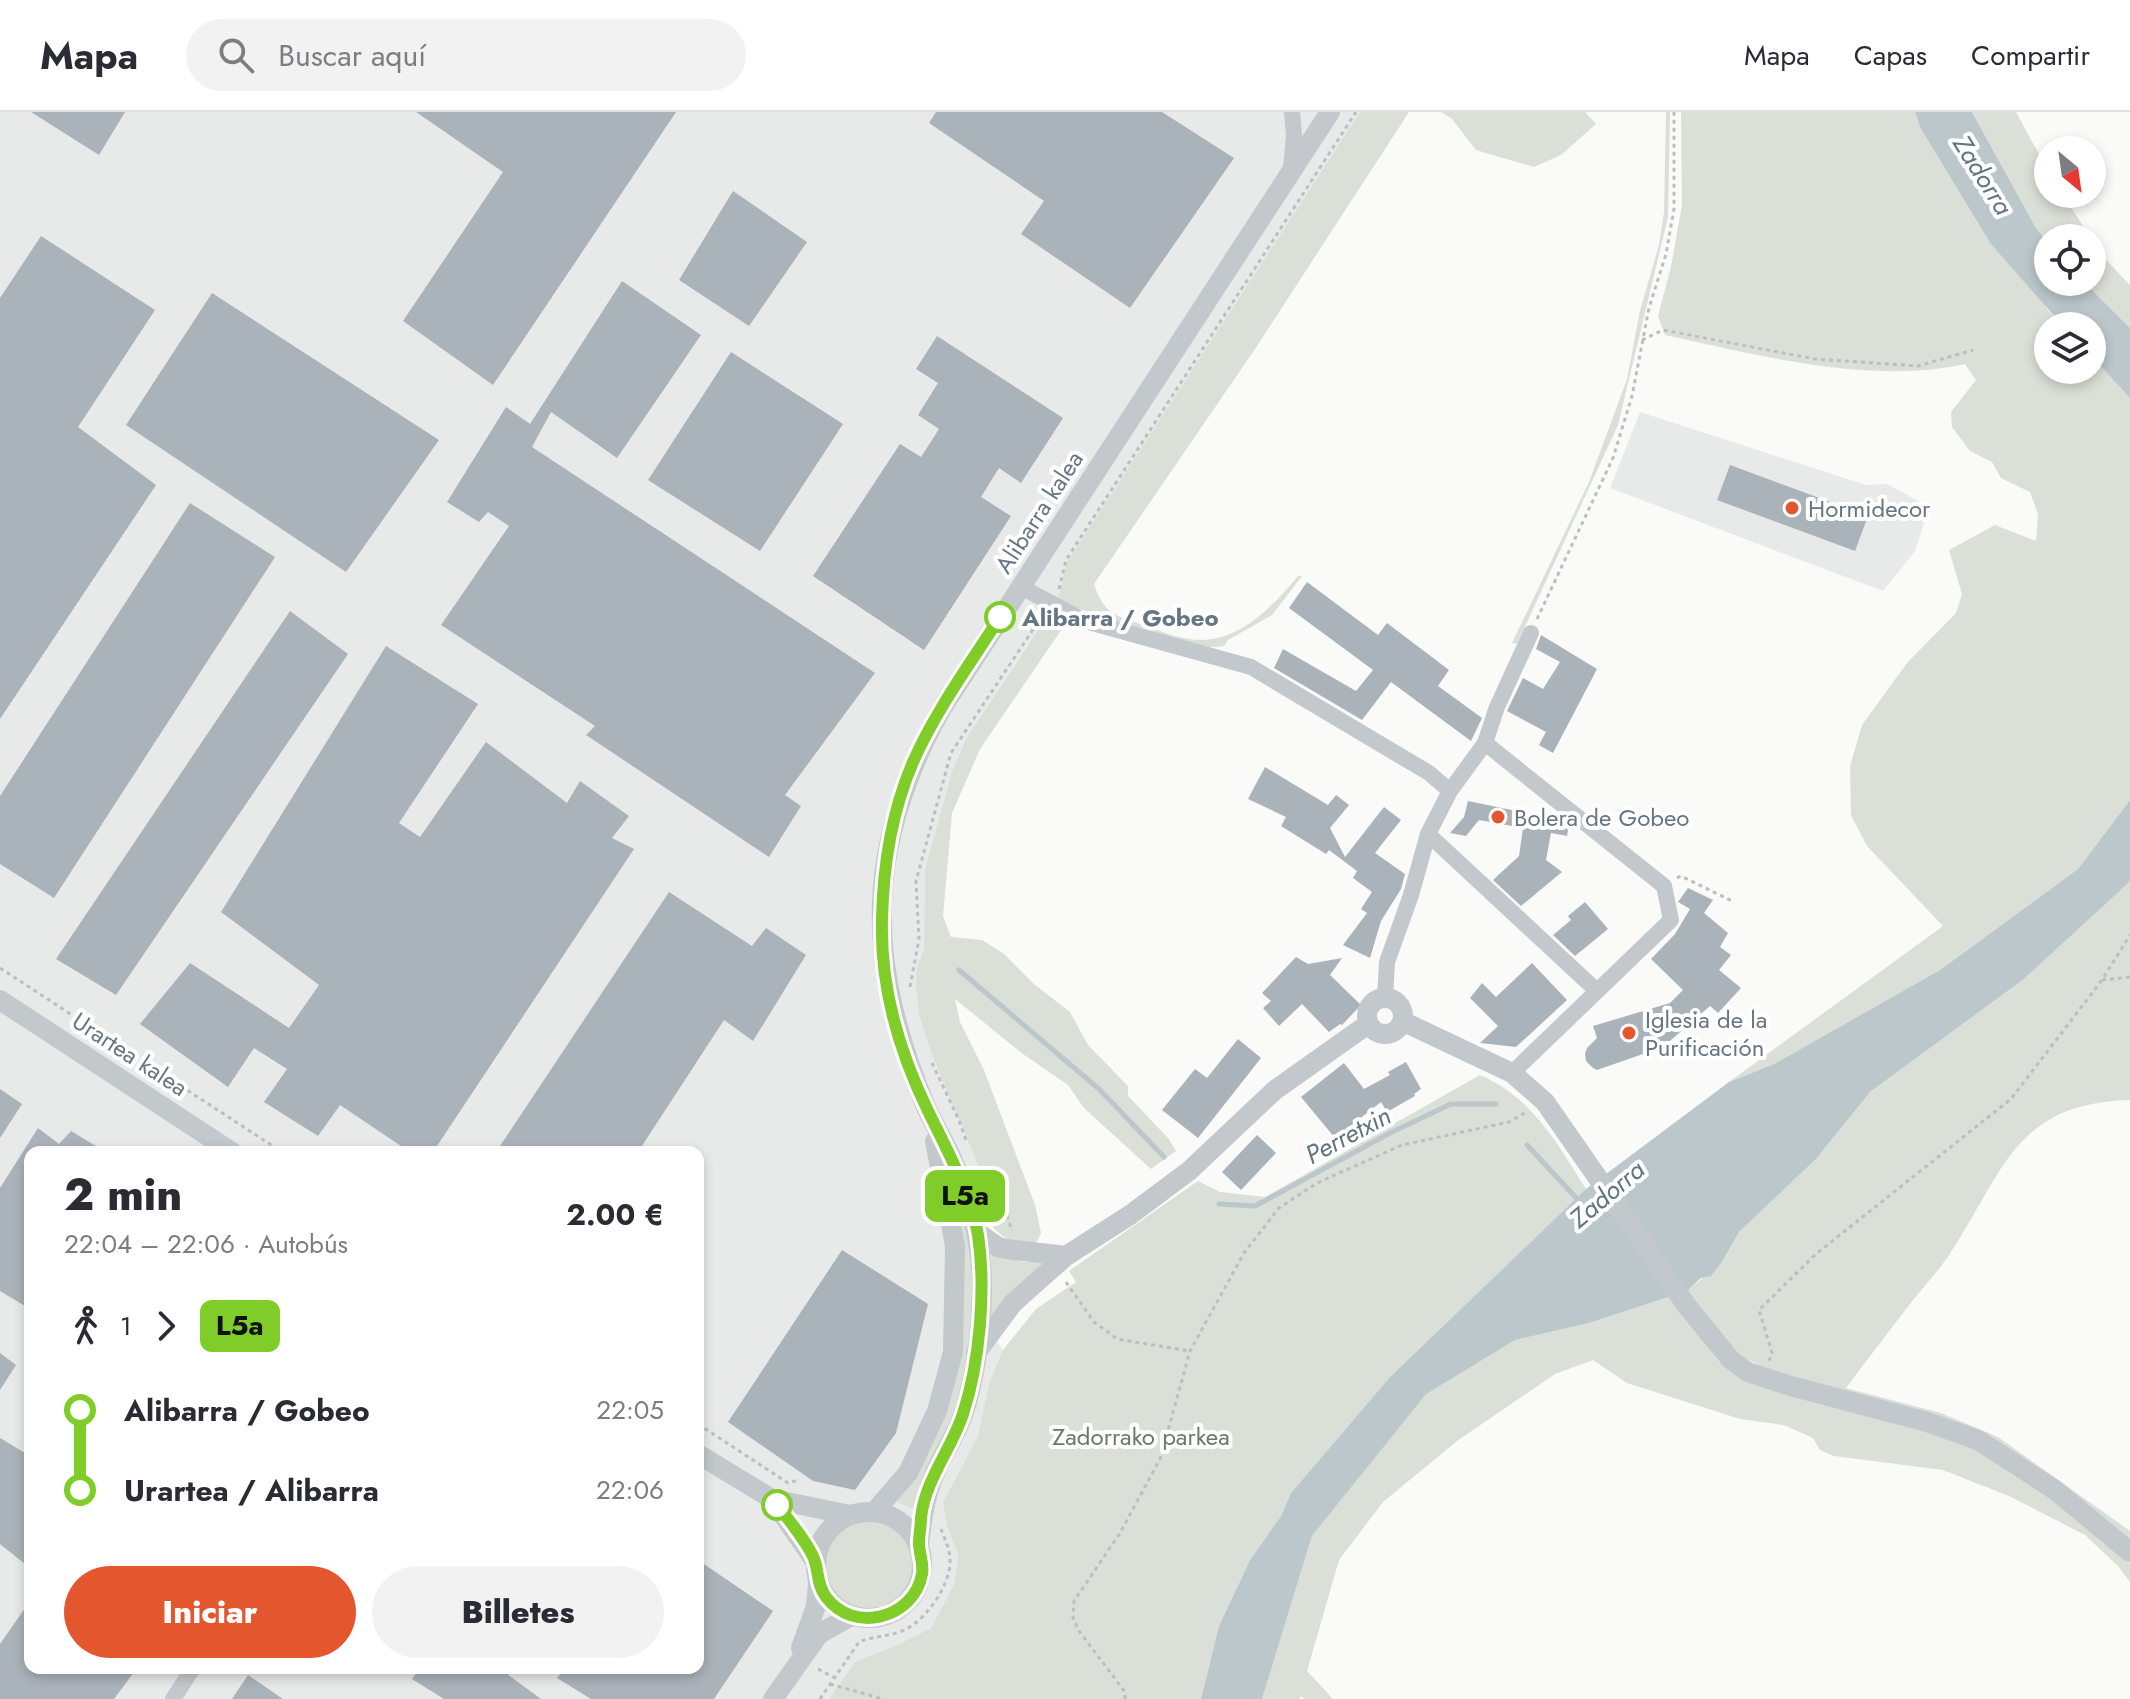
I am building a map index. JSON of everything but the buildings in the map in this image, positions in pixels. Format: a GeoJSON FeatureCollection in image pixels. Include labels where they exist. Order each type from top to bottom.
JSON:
{"type":"FeatureCollection","features":[{"type":"Feature","properties":{"kind":"street"},"geometry":{"type":"LineString","coordinates":[[1290,173],[1294,135],[1292,112]]}},
{"type":"Feature","properties":{"kind":"street","name":"Alibarra kalea"},"geometry":{"type":"LineString","coordinates":[[919,1545],[922,1507],[937,1467],[963,1415],[976,1353],[982,1290],[978,1233],[954,1163],[902,1048],[890,1001],[882,949],[884,874],[893,823],[913,763],[942,708],[1330,112]]}},
{"type":"Feature","properties":{"kind":"street"},"geometry":{"type":"LineString","coordinates":[[1021,587],[1085,621],[1251,667],[1429,773],[1450,791]]}},
{"type":"Feature","properties":{"kind":"street"},"geometry":{"type":"LineString","coordinates":[[1385,998],[1387,962],[1411,895],[1428,834],[1450,791],[1485,743],[1497,707],[1531,633]]}},
{"type":"Feature","properties":{"kind":"street"},"geometry":{"type":"LineString","coordinates":[[1485,743],[1664,886],[1671,920],[1512,1073]]}},
{"type":"Feature","properties":{"kind":"street"},"geometry":{"type":"LineString","coordinates":[[1428,834],[1597,991]]}},
{"type":"Feature","properties":{"kind":"street"},"geometry":{"type":"LineString","coordinates":[[1393,999],[1403,1013],[1402,1021],[1396,1030],[1386,1034],[1376,1032],[1368,1024],[1367,1012],[1373,1002],[1393,999]]}},
{"type":"Feature","properties":{"kind":"street","name":"Urartea kalea"},"geometry":{"type":"LineString","coordinates":[[0,1000],[223,1146]]}},
{"type":"Feature","properties":{"kind":"street"},"geometry":{"type":"LineString","coordinates":[[1402,1021],[1512,1073],[1545,1102],[1687,1306],[1730,1359],[1763,1377],[1927,1422],[1978,1440],[2055,1490],[2130,1552]]}},
{"type":"Feature","properties":{"kind":"street"},"geometry":{"type":"LineString","coordinates":[[976,1353],[1013,1303],[1060,1262],[1189,1171],[1275,1090],[1368,1024]]}},
{"type":"Feature","properties":{"kind":"street","name":"Alibarra kalea"},"geometry":{"type":"LineString","coordinates":[[874,1512],[908,1473],[937,1411],[953,1352],[955,1246],[928,1110]]}},
{"type":"Feature","properties":{"kind":"street"},"geometry":{"type":"LineString","coordinates":[[978,1233],[998,1247],[1060,1262]]}},
{"type":"Feature","properties":{"kind":"street"},"geometry":{"type":"LineString","coordinates":[[704,1458],[772,1499],[850,1515],[874,1512],[893,1517],[909,1529],[919,1545],[923,1560],[917,1590],[896,1612],[866,1619],[851,1616],[837,1608],[818,1583]]}},
{"type":"Feature","properties":{"kind":"street"},"geometry":{"type":"LineString","coordinates":[[772,1499],[815,1561]]}},
{"type":"Feature","properties":{"kind":"street"},"geometry":{"type":"LineString","coordinates":[[794,1667],[816,1606],[818,1583],[815,1561],[821,1541],[833,1525],[850,1515]]}},
{"type":"Feature","properties":{"kind":"street"},"geometry":{"type":"LineString","coordinates":[[773,1699],[819,1634],[851,1616]]}},
{"type":"Feature","properties":{"kind":"street"},"geometry":{"type":"LineString","coordinates":[[173,1699],[189,1674]]}},
{"type":"Feature","properties":{"kind":"path"},"geometry":{"type":"LineString","coordinates":[[912,997],[909,985],[919,939],[916,881],[951,753],[1058,592],[1066,560],[1356,112]]}},
{"type":"Feature","properties":{"kind":"path"},"geometry":{"type":"LineString","coordinates":[[1531,633],[1613,458],[1632,396],[1649,308],[1666,254],[1674,209],[1674,112]]}},
{"type":"Feature","properties":{"kind":"path"},"geometry":{"type":"LineString","coordinates":[[1642,340],[1663,330],[1815,359],[1918,366],[1973,350]]}},
{"type":"Feature","properties":{"kind":"path"},"geometry":{"type":"LineString","coordinates":[[1664,886],[1681,876],[1734,902]]}},
{"type":"Feature","properties":{"kind":"path"},"geometry":{"type":"LineString","coordinates":[[1763,1377],[1772,1353],[1759,1310],[1816,1254],[2011,1099],[2102,980],[2130,935]]}},
{"type":"Feature","properties":{"kind":"path"},"geometry":{"type":"LineString","coordinates":[[0,968],[273,1146]]}},
{"type":"Feature","properties":{"kind":"path"},"geometry":{"type":"LineString","coordinates":[[2102,980],[2130,977]]}},
{"type":"Feature","properties":{"kind":"path"},"geometry":{"type":"LineString","coordinates":[[926,1053],[958,1118],[968,1146]]}},
{"type":"Feature","properties":{"kind":"path"},"geometry":{"type":"LineString","coordinates":[[1125,1699],[1125,1692],[1079,1631],[1073,1618],[1074,1601],[1120,1533],[1160,1459],[1190,1351],[1244,1253],[1279,1208],[1317,1183],[1402,1145],[1509,1122],[1545,1102]]}},
{"type":"Feature","properties":{"kind":"path"},"geometry":{"type":"LineString","coordinates":[[982,1188],[1005,1210],[1012,1229],[1007,1249]]}},
{"type":"Feature","properties":{"kind":"path"},"geometry":{"type":"LineString","coordinates":[[1060,1262],[1094,1322],[1117,1339],[1190,1351]]}},
{"type":"Feature","properties":{"kind":"path"},"geometry":{"type":"LineString","coordinates":[[704,1428],[788,1483],[798,1480]]}},
{"type":"Feature","properties":{"kind":"path"},"geometry":{"type":"LineString","coordinates":[[820,1699],[859,1642],[885,1637],[913,1625],[941,1590],[951,1563],[950,1550],[938,1519]]}},
{"type":"Feature","properties":{"kind":"path"},"geometry":{"type":"LineString","coordinates":[[830,1684],[883,1699]]}},
{"type":"Feature","properties":{"kind":"shaded area"},"geometry":{"type":"Polygon","coordinates":[[[0,112],[1360,112],[1067,562],[1058,598],[967,737],[952,771],[925,869],[924,948],[917,967],[919,1015],[932,1055],[986,1181],[976,1195],[985,1218],[986,1326],[1003,1350],[989,1383],[978,1436],[943,1502],[947,1526],[958,1555],[954,1584],[931,1628],[855,1662],[829,1699],[0,1699],[0,112]]]}},
{"type":"Feature","properties":{"kind":"shaded area"},"geometry":{"type":"Polygon","coordinates":[[[1640,412],[1866,485],[1887,484],[1920,502],[1924,524],[1915,551],[1883,591],[1610,488],[1640,412]]]}},
{"type":"Feature","properties":{"kind":"green space"},"geometry":{"type":"Polygon","coordinates":[[[1360,112],[1409,112],[1255,349],[1094,584],[1106,608],[1117,616],[1174,636],[1202,640],[1218,638],[1248,624],[1275,602],[1298,576],[1302,576],[1272,615],[1228,640],[1224,646],[1205,647],[1165,639],[1067,605],[1058,598],[1067,562],[1360,112]]]}},
{"type":"Feature","properties":{"kind":"green space"},"geometry":{"type":"Polygon","coordinates":[[[1441,112],[1585,112],[1596,124],[1561,155],[1534,167],[1476,150],[1452,119],[1441,112]]]}},
{"type":"Feature","properties":{"kind":"green space"},"geometry":{"type":"Polygon","coordinates":[[[1666,112],[1670,112],[1668,217],[1618,425],[1517,644],[1512,643],[1589,482],[1627,379],[1664,212],[1666,112]]]}},
{"type":"Feature","properties":{"kind":"green space"},"geometry":{"type":"Polygon","coordinates":[[[1681,112],[1915,112],[1920,127],[2034,290],[2034,296],[2038,296],[2050,312],[2034,312],[2034,384],[2106,384],[2106,372],[2130,398],[2130,800],[2078,869],[1940,970],[1774,1064],[1729,1082],[1943,926],[1867,846],[1851,815],[1850,766],[1862,725],[1907,663],[1956,613],[1962,594],[1949,550],[1995,525],[2036,541],[2038,514],[2030,492],[2001,478],[1992,462],[1970,451],[1952,427],[1951,412],[1976,380],[1965,364],[1929,370],[1853,369],[1776,359],[1665,335],[1658,316],[1682,205],[1681,112]]]}},
{"type":"Feature","properties":{"kind":"green space"},"geometry":{"type":"Polygon","coordinates":[[[1972,112],[2016,112],[2034,145],[2034,208],[2071,208],[2082,224],[2034,224],[1972,112]]]}},
{"type":"Feature","properties":{"kind":"green space"},"geometry":{"type":"Polygon","coordinates":[[[2106,259],[2130,285],[2130,328],[2098,296],[2106,296],[2106,259]]]}},
{"type":"Feature","properties":{"kind":"green space"},"geometry":{"type":"Polygon","coordinates":[[[1049,613],[1068,620],[980,749],[952,813],[943,916],[951,937],[982,940],[1004,954],[1035,985],[1070,1012],[1088,1045],[1128,1086],[1128,1096],[1168,1138],[1176,1151],[1151,1169],[1084,1108],[1068,1085],[1023,1054],[955,999],[960,1022],[984,1070],[1035,1205],[1041,1233],[1036,1243],[1024,1243],[997,1231],[984,1215],[975,1195],[985,1181],[932,1055],[919,1015],[916,986],[917,967],[924,948],[925,869],[952,771],[967,737],[1049,613]]]}},
{"type":"Feature","properties":{"kind":"green space"},"geometry":{"type":"Polygon","coordinates":[[[2130,880],[2130,1100],[2091,1104],[2061,1114],[2037,1128],[2017,1147],[1947,1258],[1846,1388],[1941,1413],[1998,1437],[2130,1531],[2130,1541],[2034,1466],[1773,1372],[1747,1359],[1725,1343],[1687,1291],[1722,1262],[1739,1232],[1816,1159],[1870,1092],[2024,979],[2130,880]]]}},
{"type":"Feature","properties":{"kind":"green space","name":"Zadorrako parkea"},"geometry":{"type":"Polygon","coordinates":[[[1480,1075],[1515,1096],[1529,1109],[1554,1139],[1586,1189],[1390,1377],[1291,1493],[1281,1516],[1250,1560],[1219,1626],[1201,1699],[829,1699],[855,1662],[931,1628],[954,1584],[958,1555],[947,1526],[943,1502],[978,1436],[989,1383],[1003,1350],[1036,1309],[1076,1282],[1069,1271],[1198,1181],[1220,1192],[1265,1197],[1480,1075]]]}},
{"type":"Feature","properties":{"kind":"green space"},"geometry":{"type":"Polygon","coordinates":[[[953,1197],[960,1199],[971,1248],[973,1325],[955,1415],[917,1511],[893,1500],[943,1407],[953,1197]]]}},
{"type":"Feature","properties":{"kind":"green space"},"geometry":{"type":"Polygon","coordinates":[[[987,1249],[1023,1262],[1047,1262],[986,1326],[987,1249]]]}},
{"type":"Feature","properties":{"kind":"green space"},"geometry":{"type":"Polygon","coordinates":[[[1669,1297],[1719,1362],[1745,1381],[1966,1443],[2003,1463],[2101,1535],[2130,1563],[2130,1582],[2085,1535],[2009,1496],[1943,1470],[1834,1456],[1820,1450],[1813,1438],[1784,1425],[1740,1419],[1627,1383],[1593,1360],[1555,1374],[1457,1441],[1383,1502],[1339,1560],[1307,1671],[1333,1699],[1304,1699],[1301,1696],[1299,1699],[1262,1699],[1312,1536],[1426,1393],[1515,1340],[1589,1323],[1669,1297]]]}},
{"type":"Feature","properties":{"kind":"green space"},"geometry":{"type":"Polygon","coordinates":[[[868,1520],[885,1523],[900,1533],[910,1548],[913,1565],[910,1582],[900,1597],[885,1607],[868,1610],[851,1607],[836,1597],[826,1582],[823,1565],[826,1548],[836,1533],[851,1523],[868,1520]]]}},
{"type":"Feature","properties":{"kind":"water","name":"Zadorra"},"geometry":{"type":"Polygon","coordinates":[[[1915,112],[1972,112],[2034,224],[2034,293],[1991,244],[1920,127],[1915,112]]]}},
{"type":"Feature","properties":{"kind":"water"},"geometry":{"type":"Polygon","coordinates":[[[2037,296],[2098,296],[2130,328],[2130,398],[2106,372],[2106,312],[2051,312],[2037,296]]]}},
{"type":"Feature","properties":{"kind":"water","name":"Zadorra"},"geometry":{"type":"Polygon","coordinates":[[[2130,800],[2130,880],[2127,884],[2024,979],[1870,1092],[1816,1159],[1739,1232],[1711,1276],[1701,1278],[1687,1291],[1589,1323],[1515,1340],[1426,1394],[1312,1536],[1262,1699],[1201,1699],[1219,1626],[1250,1560],[1281,1516],[1291,1493],[1390,1377],[1586,1189],[1729,1082],[1774,1064],[1940,970],[2078,869],[2130,800]]]}},
{"type":"Feature","properties":{"kind":"waterway","name":"Perretxin"},"geometry":{"type":"LineString","coordinates":[[959,970],[1099,1089],[1164,1157]]}},
{"type":"Feature","properties":{"kind":"waterway","name":"Perretxin"},"geometry":{"type":"LineString","coordinates":[[1219,1204],[1255,1206],[1390,1133],[1451,1104],[1496,1104]]}},
{"type":"Feature","properties":{"kind":"waterway","name":"Perretxin"},"geometry":{"type":"LineString","coordinates":[[1527,1145],[1581,1203]]}},
{"type":"Feature","properties":{"kind":"bus line","name":"L5a"},"geometry":{"type":"LineString","coordinates":[[777,1505],[815,1561],[818,1583],[837,1608],[851,1616],[866,1619],[881,1617],[896,1612],[917,1590],[923,1560],[919,1545],[922,1507],[937,1467],[963,1415],[976,1353],[982,1290],[978,1233],[954,1163],[902,1048],[890,1001],[883,962],[881,922],[884,874],[893,823],[913,763],[942,708],[1000,617]]}},
{"type":"Feature","properties":{"kind":"place","name":"Hormidecor"},"geometry":{"type":"Point","coordinates":[1792,508]}},
{"type":"Feature","properties":{"kind":"place","name":"Alibarra / Gobeo"},"geometry":{"type":"Point","coordinates":[1000,617]}},
{"type":"Feature","properties":{"kind":"place","name":"Bolera de Gobeo"},"geometry":{"type":"Point","coordinates":[1498,817]}},
{"type":"Feature","properties":{"kind":"place","name":"Iglesia de la Purificación"},"geometry":{"type":"Point","coordinates":[1629,1033]}}]}
